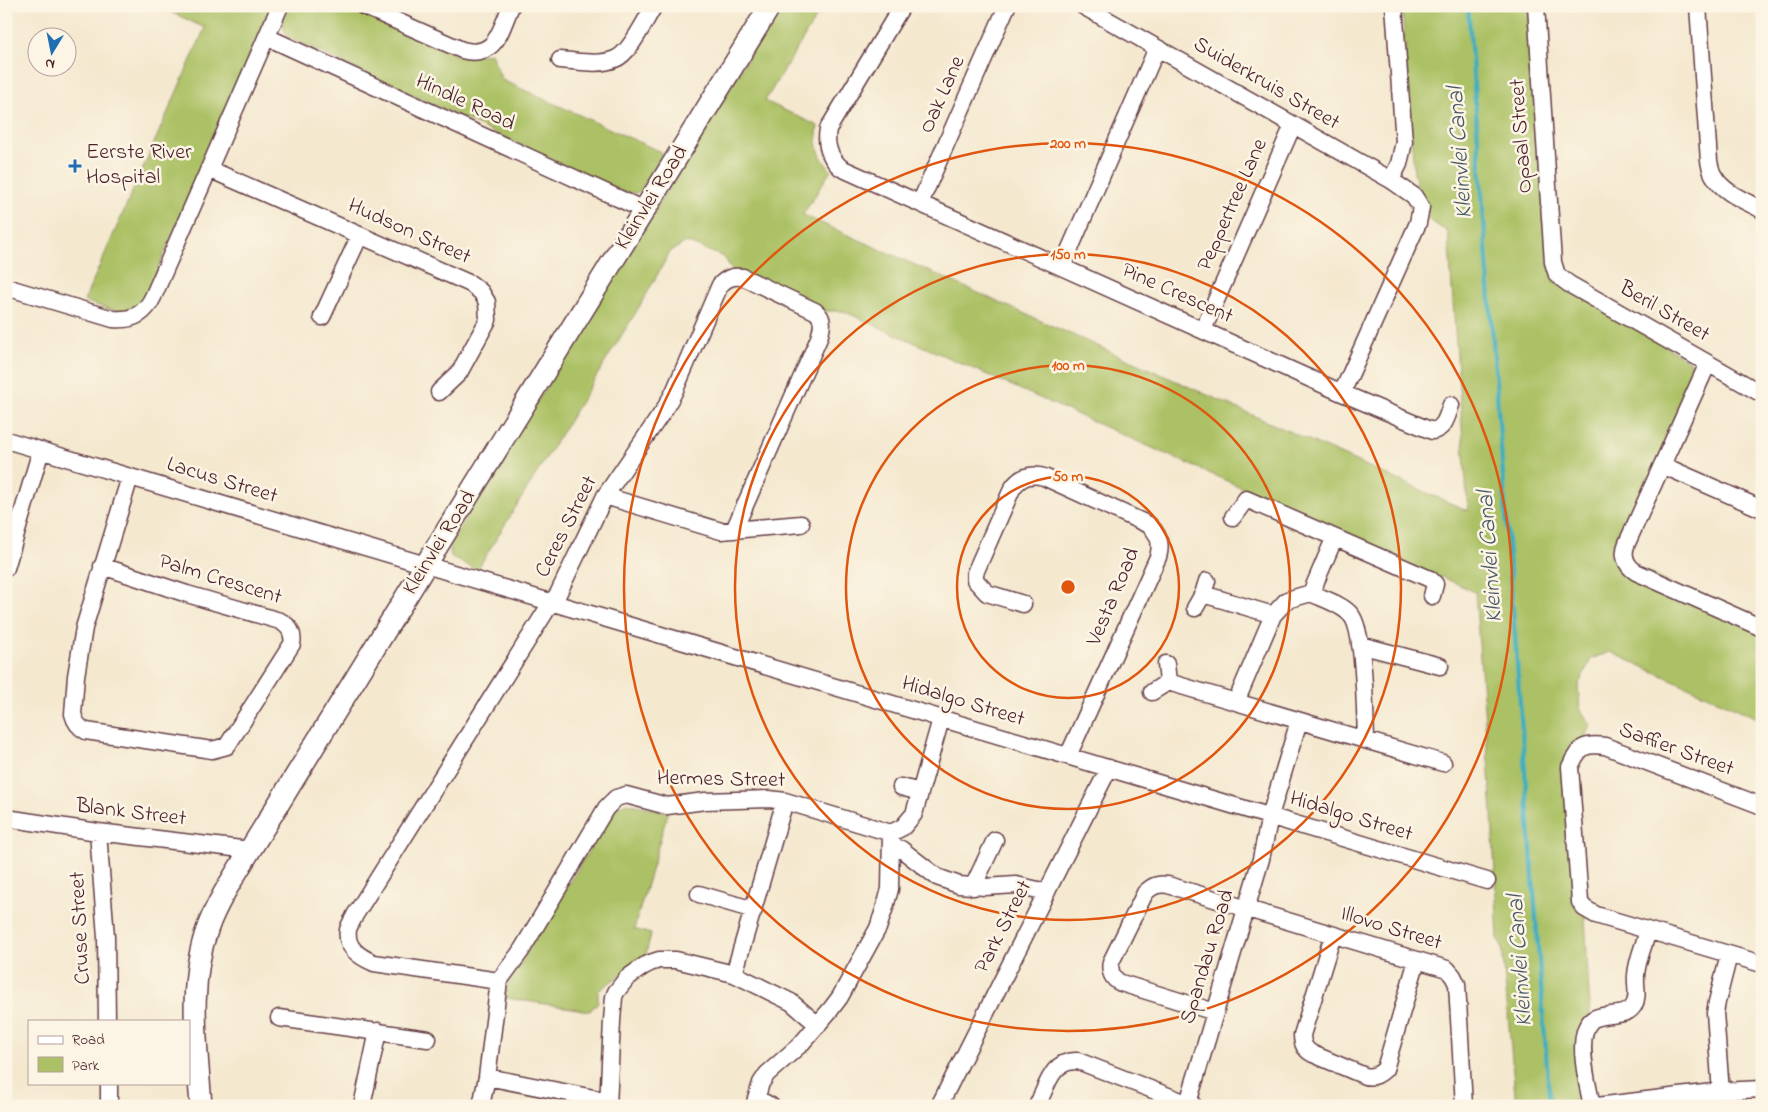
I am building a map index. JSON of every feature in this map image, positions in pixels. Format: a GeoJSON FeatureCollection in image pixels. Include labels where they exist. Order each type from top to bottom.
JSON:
{"type":"FeatureCollection","features":[{"type":"Feature","properties":{"kind":"street"},"geometry":{"type":"LineString","coordinates":[[6,287],[113,319],[128,319],[146,309],[153,297],[280,6]]}},
{"type":"Feature","properties":{"kind":"street"},"geometry":{"type":"LineString","coordinates":[[363,6],[471,53],[482,51],[495,43],[511,6]]}},
{"type":"Feature","properties":{"kind":"street"},"geometry":{"type":"LineString","coordinates":[[560,60],[601,62],[616,59],[624,54],[654,6]]}},
{"type":"Feature","properties":{"kind":"street","name":"Kleinvlei Road"},"geometry":{"type":"LineString","coordinates":[[201,1106],[195,1003],[198,964],[207,928],[216,908],[770,6]]}},
{"type":"Feature","properties":{"kind":"street","name":"Pine Crescent"},"geometry":{"type":"LineString","coordinates":[[902,6],[831,122],[826,136],[827,144],[832,158],[841,168],[1342,393],[1432,430],[1438,430],[1442,426],[1451,405]]}},
{"type":"Feature","properties":{"kind":"street","name":"Oak Lane"},"geometry":{"type":"LineString","coordinates":[[920,203],[1007,6]]}},
{"type":"Feature","properties":{"kind":"street","name":"Suiderkruis Street"},"geometry":{"type":"LineString","coordinates":[[1083,6],[1391,180],[1414,196],[1422,206],[1418,223],[1342,393]]}},
{"type":"Feature","properties":{"kind":"street"},"geometry":{"type":"LineString","coordinates":[[1391,180],[1399,164],[1404,142],[1394,6]]}},
{"type":"Feature","properties":{"kind":"street","name":"Opaal Street"},"geometry":{"type":"LineString","coordinates":[[1536,6],[1553,262]]}},
{"type":"Feature","properties":{"kind":"street"},"geometry":{"type":"LineString","coordinates":[[1698,6],[1709,161],[1713,175],[1721,186],[1735,196],[1762,210]]}},
{"type":"Feature","properties":{"kind":"street","name":"Hindle Road"},"geometry":{"type":"LineString","coordinates":[[267,37],[644,210]]}},
{"type":"Feature","properties":{"kind":"street"},"geometry":{"type":"LineString","coordinates":[[1062,267],[1157,48]]}},
{"type":"Feature","properties":{"kind":"street","name":"Peppertree Lane"},"geometry":{"type":"LineString","coordinates":[[1203,330],[1292,125]]}},
{"type":"Feature","properties":{"kind":"street","name":"Hudson Street"},"geometry":{"type":"LineString","coordinates":[[209,169],[471,284],[484,296],[488,308],[488,320],[459,374],[439,392]]}},
{"type":"Feature","properties":{"kind":"street"},"geometry":{"type":"LineString","coordinates":[[322,317],[360,235]]}},
{"type":"Feature","properties":{"kind":"street","name":"Beril Street"},"geometry":{"type":"LineString","coordinates":[[1553,262],[1554,269],[1563,280],[1762,394]]}},
{"type":"Feature","properties":{"kind":"street","name":"Ceres Street"},"geometry":{"type":"LineString","coordinates":[[499,981],[374,963],[353,951],[348,931],[355,915],[551,602],[558,594],[605,496],[664,410],[674,392],[720,285],[729,277],[744,278],[815,311],[819,314],[822,326],[819,338],[734,530]]}},
{"type":"Feature","properties":{"kind":"street"},"geometry":{"type":"LineString","coordinates":[[1708,363],[1625,548],[1626,560],[1628,565],[1636,572],[1762,628]]}},
{"type":"Feature","properties":{"kind":"street","name":"Lacus Street"},"geometry":{"type":"LineString","coordinates":[[6,440],[426,565]]}},
{"type":"Feature","properties":{"kind":"street"},"geometry":{"type":"LineString","coordinates":[[6,568],[41,450]]}},
{"type":"Feature","properties":{"kind":"street"},"geometry":{"type":"LineString","coordinates":[[1662,465],[1762,509]]}},
{"type":"Feature","properties":{"kind":"street","name":"Vesta Road"},"geometry":{"type":"LineString","coordinates":[[1023,604],[987,593],[975,580],[975,572],[1012,489],[1016,483],[1026,476],[1044,477],[1149,525],[1157,534],[1160,546],[1158,557],[1068,756]]}},
{"type":"Feature","properties":{"kind":"street","name":"Palm Crescent"},"geometry":{"type":"LineString","coordinates":[[102,566],[187,594],[280,621],[289,627],[293,636],[292,644],[256,699],[232,741],[227,746],[212,750],[86,731],[77,725],[73,714],[81,643],[102,566],[130,477]]}},
{"type":"Feature","properties":{"kind":"street"},"geometry":{"type":"LineString","coordinates":[[605,496],[713,529],[734,530],[801,524]]}},
{"type":"Feature","properties":{"kind":"street"},"geometry":{"type":"LineString","coordinates":[[1233,517],[1246,499],[1334,539],[1430,579],[1435,584],[1432,596]]}},
{"type":"Feature","properties":{"kind":"street"},"geometry":{"type":"LineString","coordinates":[[1311,593],[1334,539]]}},
{"type":"Feature","properties":{"kind":"street","name":"Hidalgo Street"},"geometry":{"type":"LineString","coordinates":[[426,565],[1488,881]]}},
{"type":"Feature","properties":{"kind":"street"},"geometry":{"type":"LineString","coordinates":[[1236,702],[1273,615],[1287,600],[1311,593],[1351,614],[1358,631],[1366,740]]}},
{"type":"Feature","properties":{"kind":"street"},"geometry":{"type":"LineString","coordinates":[[1202,594],[1273,615]]}},
{"type":"Feature","properties":{"kind":"street"},"geometry":{"type":"LineString","coordinates":[[1360,646],[1440,666]]}},
{"type":"Feature","properties":{"kind":"street"},"geometry":{"type":"LineString","coordinates":[[1166,664],[1168,682]]}},
{"type":"Feature","properties":{"kind":"street"},"geometry":{"type":"LineString","coordinates":[[1152,692],[1168,682],[1443,763]]}},
{"type":"Feature","properties":{"kind":"street"},"geometry":{"type":"LineString","coordinates":[[771,1106],[755,1102],[761,1083],[767,1074],[801,1044],[840,997],[878,928],[890,888],[891,840],[914,814],[941,719]]}},
{"type":"Feature","properties":{"kind":"street","name":"Spandau Road"},"geometry":{"type":"LineString","coordinates":[[1191,1105],[1215,1012],[1261,859],[1270,816],[1299,721]]}},
{"type":"Feature","properties":{"kind":"street","name":"Saffier Street"},"geometry":{"type":"LineString","coordinates":[[1648,930],[1596,915],[1584,908],[1580,902],[1570,767],[1581,748],[1593,744],[1605,746],[1762,806]]}},
{"type":"Feature","properties":{"kind":"street","name":"Park Street"},"geometry":{"type":"LineString","coordinates":[[939,1106],[1109,768]]}},
{"type":"Feature","properties":{"kind":"street"},"geometry":{"type":"LineString","coordinates":[[901,787],[920,792]]}},
{"type":"Feature","properties":{"kind":"street","name":"Hermes Street"},"geometry":{"type":"LineString","coordinates":[[499,981],[521,951],[606,808],[616,798],[626,795],[667,806],[705,801],[769,799],[785,801],[891,840],[901,850],[937,877],[959,885],[973,887],[1016,885],[1048,892]]}},
{"type":"Feature","properties":{"kind":"street"},"geometry":{"type":"LineString","coordinates":[[734,974],[785,801]]}},
{"type":"Feature","properties":{"kind":"street","name":"Blank Street"},"geometry":{"type":"LineString","coordinates":[[6,818],[98,832],[250,850]]}},
{"type":"Feature","properties":{"kind":"street","name":"Cruse Street"},"geometry":{"type":"LineString","coordinates":[[98,832],[106,937],[107,1020]]}},
{"type":"Feature","properties":{"kind":"street"},"geometry":{"type":"LineString","coordinates":[[973,887],[995,840]]}},
{"type":"Feature","properties":{"kind":"street","name":"Illovo Street"},"geometry":{"type":"LineString","coordinates":[[1215,1012],[1121,984],[1112,976],[1111,962],[1145,892],[1153,886],[1168,885],[1447,970],[1456,980],[1464,1106]]}},
{"type":"Feature","properties":{"kind":"street"},"geometry":{"type":"LineString","coordinates":[[699,894],[754,910]]}},
{"type":"Feature","properties":{"kind":"street"},"geometry":{"type":"LineString","coordinates":[[1592,1106],[1585,1074],[1583,1039],[1585,1028],[1598,1017],[1624,1014],[1634,1005],[1637,998],[1636,975],[1648,930],[1762,964]]}},
{"type":"Feature","properties":{"kind":"street"},"geometry":{"type":"LineString","coordinates":[[1333,935],[1302,1035],[1303,1044],[1308,1052],[1365,1076],[1378,1075],[1385,1069],[1417,960]]}},
{"type":"Feature","properties":{"kind":"street"},"geometry":{"type":"LineString","coordinates":[[1722,1098],[1716,1013],[1729,955]]}},
{"type":"Feature","properties":{"kind":"street"},"geometry":{"type":"LineString","coordinates":[[486,1077],[609,1104],[614,997],[627,978],[644,966],[659,960],[668,959],[734,974],[790,1002],[818,1024]]}},
{"type":"Feature","properties":{"kind":"street"},"geometry":{"type":"LineString","coordinates":[[481,1106],[499,981]]}},
{"type":"Feature","properties":{"kind":"street"},"geometry":{"type":"LineString","coordinates":[[279,1018],[428,1038]]}},
{"type":"Feature","properties":{"kind":"street"},"geometry":{"type":"LineString","coordinates":[[362,1106],[378,1032]]}},
{"type":"Feature","properties":{"kind":"street"},"geometry":{"type":"LineString","coordinates":[[1037,1106],[1057,1066],[1070,1060],[1078,1061],[1191,1105]]}},
{"type":"Feature","properties":{"kind":"street"},"geometry":{"type":"LineString","coordinates":[[109,1084],[109,1106]]}},
{"type":"Feature","properties":{"kind":"street"},"geometry":{"type":"LineString","coordinates":[[1597,1106],[1722,1098],[1762,1089]]}},
{"type":"Feature","properties":{"kind":"green space"},"geometry":{"type":"Polygon","coordinates":[[[158,6],[271,6],[146,296],[132,308],[125,310],[110,309],[84,301],[205,28],[158,6]]]}},
{"type":"Feature","properties":{"kind":"green space"},"geometry":{"type":"Polygon","coordinates":[[[287,6],[349,6],[461,57],[491,53],[502,80],[663,153],[640,191],[635,193],[623,192],[289,38],[284,30],[283,22],[287,6]]]}},
{"type":"Feature","properties":{"kind":"green space"},"geometry":{"type":"Polygon","coordinates":[[[780,6],[823,6],[765,101],[818,126],[817,138],[820,155],[831,170],[803,215],[1468,511],[1448,232],[1430,221],[1422,206],[1414,173],[1402,6],[1529,6],[1548,266],[1691,363],[1695,374],[1619,557],[1762,634],[1762,720],[1610,652],[1591,659],[1578,686],[1580,709],[1591,725],[1584,739],[1571,746],[1564,761],[1563,770],[1585,916],[1590,1015],[1582,1097],[1583,1106],[1516,1106],[1502,946],[1498,940],[1492,812],[1475,592],[1442,577],[1439,579],[1247,494],[1245,489],[843,311],[823,311],[732,270],[724,257],[686,242],[670,252],[641,304],[477,570],[451,557],[449,545],[780,6]]]}},
{"type":"Feature","properties":{"kind":"green space"},"geometry":{"type":"Polygon","coordinates":[[[627,803],[668,812],[634,929],[651,934],[646,954],[640,961],[598,991],[598,1002],[590,1011],[500,997],[613,811],[627,803]]]}},
{"type":"Feature","properties":{"kind":"waterway","name":"Kleinvlei Canal"},"geometry":{"type":"LineString","coordinates":[[1468,6],[1550,1106]]}},
{"type":"Feature","properties":{"kind":"place","name":"Eerste River Hospital"},"geometry":{"type":"Point","coordinates":[75,166]}}]}
